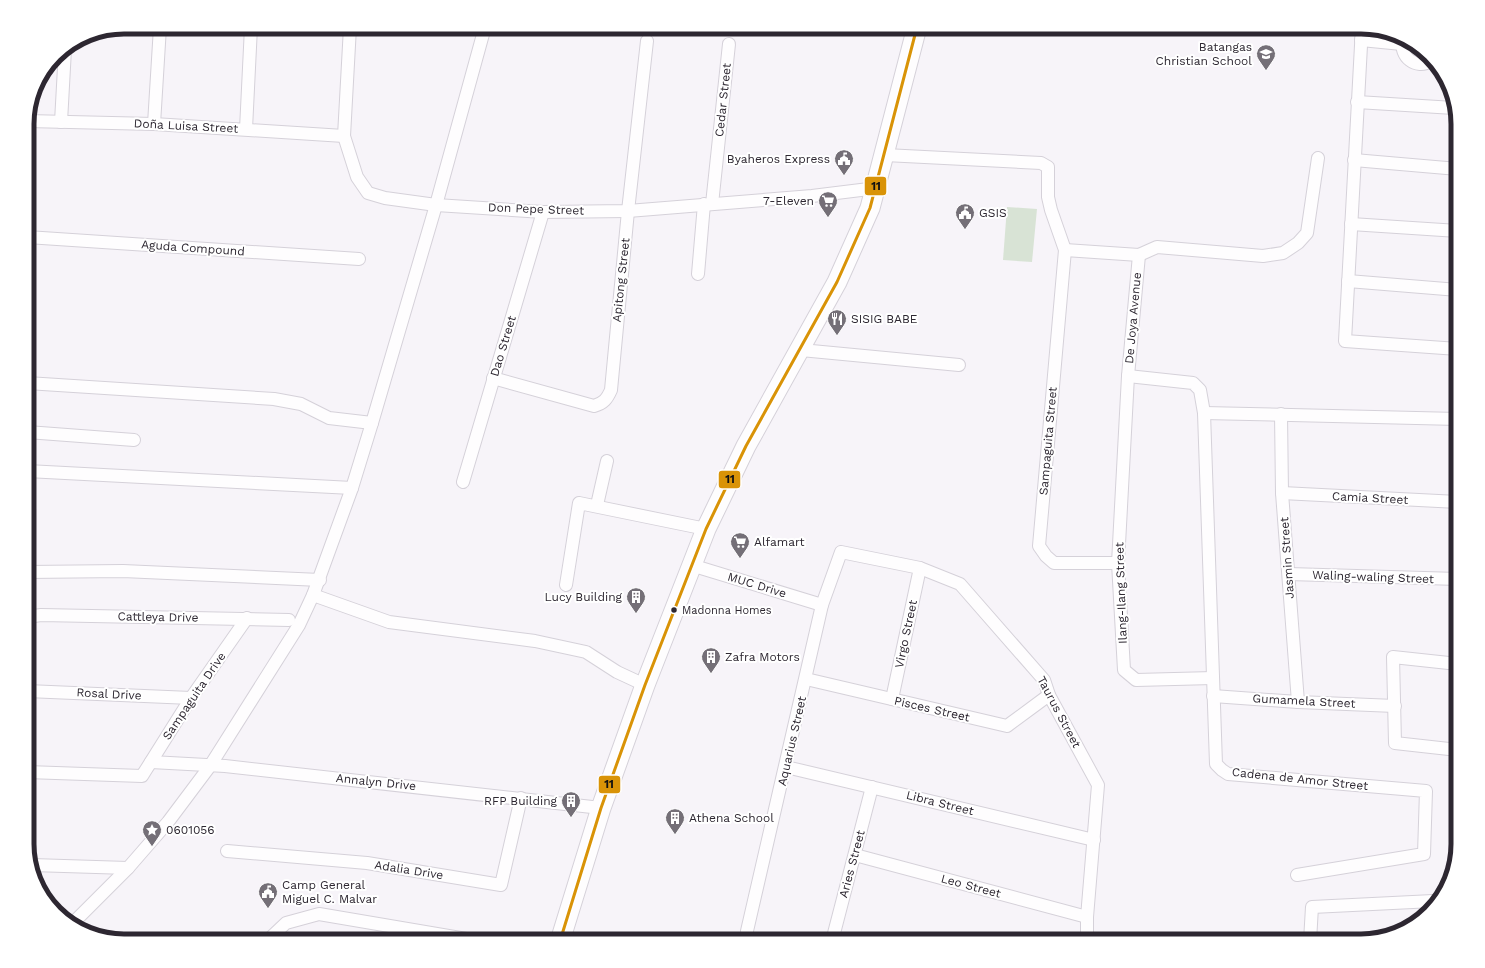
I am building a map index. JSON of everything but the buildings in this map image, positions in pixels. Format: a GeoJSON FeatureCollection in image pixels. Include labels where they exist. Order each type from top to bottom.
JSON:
{"type":"FeatureCollection","features":[{"type":"Feature","properties":{"kind":"main road"},"geometry":{"type":"LineString","coordinates":[[562,934],[601,808],[645,685],[706,529],[750,440],[801,350],[849,258],[870,208],[915,34]]}},
{"type":"Feature","properties":{"kind":"street"},"geometry":{"type":"LineString","coordinates":[[154,124],[160,34]]}},
{"type":"Feature","properties":{"kind":"street"},"geometry":{"type":"LineString","coordinates":[[246,129],[251,34]]}},
{"type":"Feature","properties":{"kind":"street","name":"Don Pepe Street"},"geometry":{"type":"LineString","coordinates":[[350,34],[344,136],[357,177],[368,193],[385,198],[436,205],[543,212],[628,210],[812,196],[876,188]]}},
{"type":"Feature","properties":{"kind":"street"},"geometry":{"type":"LineString","coordinates":[[76,920],[128,868],[168,822],[210,766],[299,625],[320,580],[352,488],[372,423],[436,205],[483,34]]}},
{"type":"Feature","properties":{"kind":"street"},"geometry":{"type":"LineString","coordinates":[[1361,34],[1345,341],[1451,349]]}},
{"type":"Feature","properties":{"kind":"street"},"geometry":{"type":"LineString","coordinates":[[1361,40],[1398,42]]}},
{"type":"Feature","properties":{"kind":"street","name":"Apitong Street"},"geometry":{"type":"LineString","coordinates":[[493,378],[594,406],[602,404],[608,398],[611,390],[628,210],[647,41]]}},
{"type":"Feature","properties":{"kind":"street","name":"Cedar Street"},"geometry":{"type":"LineString","coordinates":[[698,274],[729,44]]}},
{"type":"Feature","properties":{"kind":"street"},"geometry":{"type":"LineString","coordinates":[[1403,44],[1405,56],[1413,63],[1427,63]]}},
{"type":"Feature","properties":{"kind":"street"},"geometry":{"type":"LineString","coordinates":[[60,122],[64,57]]}},
{"type":"Feature","properties":{"kind":"street"},"geometry":{"type":"LineString","coordinates":[[1357,102],[1449,108]]}},
{"type":"Feature","properties":{"kind":"street","name":"Doña Luisa Street"},"geometry":{"type":"LineString","coordinates":[[34,121],[154,124],[344,136]]}},
{"type":"Feature","properties":{"kind":"street"},"geometry":{"type":"LineString","coordinates":[[885,155],[1041,163],[1048,167],[1048,197],[1065,250]]}},
{"type":"Feature","properties":{"kind":"street"},"geometry":{"type":"LineString","coordinates":[[1139,255],[1157,248],[1263,256],[1283,253],[1298,243],[1307,233],[1318,158]]}},
{"type":"Feature","properties":{"kind":"street"},"geometry":{"type":"LineString","coordinates":[[1354,160],[1451,168]]}},
{"type":"Feature","properties":{"kind":"street","name":"Dao Street"},"geometry":{"type":"LineString","coordinates":[[463,482],[543,212]]}},
{"type":"Feature","properties":{"kind":"street"},"geometry":{"type":"LineString","coordinates":[[1351,224],[1451,231]]}},
{"type":"Feature","properties":{"kind":"street","name":"Aguda Compound"},"geometry":{"type":"LineString","coordinates":[[34,237],[359,259]]}},
{"type":"Feature","properties":{"kind":"street","name":"De Joya Avenue"},"geometry":{"type":"LineString","coordinates":[[1065,250],[1139,255],[1128,376],[1194,383],[1200,390],[1204,413]]}},
{"type":"Feature","properties":{"kind":"street","name":"Sampaguita Street"},"geometry":{"type":"LineString","coordinates":[[1065,250],[1039,546],[1046,556],[1054,563],[1118,563]]}},
{"type":"Feature","properties":{"kind":"street"},"geometry":{"type":"LineString","coordinates":[[1348,281],[1451,289]]}},
{"type":"Feature","properties":{"kind":"street"},"geometry":{"type":"LineString","coordinates":[[801,350],[959,365]]}},
{"type":"Feature","properties":{"kind":"street","name":"Ilang-Ilang Street"},"geometry":{"type":"LineString","coordinates":[[1128,376],[1118,563],[1124,670],[1136,680],[1213,678]]}},
{"type":"Feature","properties":{"kind":"street"},"geometry":{"type":"LineString","coordinates":[[34,383],[274,399],[301,404],[329,418],[372,423]]}},
{"type":"Feature","properties":{"kind":"street"},"geometry":{"type":"LineString","coordinates":[[1204,413],[1451,419]]}},
{"type":"Feature","properties":{"kind":"street","name":"Cadena de Amor Street"},"geometry":{"type":"LineString","coordinates":[[1204,413],[1216,764],[1228,774],[1426,791],[1424,854],[1297,875]]}},
{"type":"Feature","properties":{"kind":"street","name":"Jasmin Street"},"geometry":{"type":"LineString","coordinates":[[1281,414],[1282,493],[1298,702]]}},
{"type":"Feature","properties":{"kind":"street"},"geometry":{"type":"LineString","coordinates":[[34,433],[134,440]]}},
{"type":"Feature","properties":{"kind":"street"},"geometry":{"type":"LineString","coordinates":[[597,505],[607,461]]}},
{"type":"Feature","properties":{"kind":"street"},"geometry":{"type":"LineString","coordinates":[[34,471],[352,488]]}},
{"type":"Feature","properties":{"kind":"street","name":"Camia Street"},"geometry":{"type":"LineString","coordinates":[[1282,493],[1451,502]]}},
{"type":"Feature","properties":{"kind":"street"},"geometry":{"type":"LineString","coordinates":[[566,585],[579,503],[597,505],[706,529]]}},
{"type":"Feature","properties":{"kind":"street","name":"Taurus Street"},"geometry":{"type":"LineString","coordinates":[[841,552],[920,568],[960,584],[1044,680],[1049,695],[1098,785],[1087,917],[1087,934]]}},
{"type":"Feature","properties":{"kind":"street","name":"Aquarius Street"},"geometry":{"type":"LineString","coordinates":[[747,931],[786,767],[822,605],[841,552]]}},
{"type":"Feature","properties":{"kind":"street","name":"MUC Drive"},"geometry":{"type":"LineString","coordinates":[[691,565],[822,605]]}},
{"type":"Feature","properties":{"kind":"street","name":"Virgo Street"},"geometry":{"type":"LineString","coordinates":[[892,699],[920,568]]}},
{"type":"Feature","properties":{"kind":"street"},"geometry":{"type":"LineString","coordinates":[[34,572],[123,571],[320,580]]}},
{"type":"Feature","properties":{"kind":"street","name":"Waling-waling Street"},"geometry":{"type":"LineString","coordinates":[[1289,574],[1451,579]]}},
{"type":"Feature","properties":{"kind":"street"},"geometry":{"type":"LineString","coordinates":[[313,595],[389,622],[535,641],[586,652],[617,672],[645,685]]}},
{"type":"Feature","properties":{"kind":"street","name":"Cattleya Drive"},"geometry":{"type":"LineString","coordinates":[[34,616],[247,618],[288,620]]}},
{"type":"Feature","properties":{"kind":"street","name":"Sampaguita Drive"},"geometry":{"type":"LineString","coordinates":[[34,772],[142,776],[191,698],[247,618]]}},
{"type":"Feature","properties":{"kind":"street"},"geometry":{"type":"LineString","coordinates":[[1451,663],[1393,657],[1395,743],[1451,749]]}},
{"type":"Feature","properties":{"kind":"street","name":"Pisces Street"},"geometry":{"type":"LineString","coordinates":[[806,679],[1007,726],[1049,695]]}},
{"type":"Feature","properties":{"kind":"street","name":"Rosal Drive"},"geometry":{"type":"LineString","coordinates":[[34,690],[191,698]]}},
{"type":"Feature","properties":{"kind":"street","name":"Gumamela Street"},"geometry":{"type":"LineString","coordinates":[[1213,696],[1298,702],[1395,706]]}},
{"type":"Feature","properties":{"kind":"street","name":"Annalyn Drive"},"geometry":{"type":"LineString","coordinates":[[150,762],[210,766],[521,798],[601,808]]}},
{"type":"Feature","properties":{"kind":"street","name":"Libra Street"},"geometry":{"type":"LineString","coordinates":[[786,767],[1094,840]]}},
{"type":"Feature","properties":{"kind":"street","name":"Aries Street"},"geometry":{"type":"LineString","coordinates":[[834,934],[872,787]]}},
{"type":"Feature","properties":{"kind":"street","name":"Adalia Drive"},"geometry":{"type":"LineString","coordinates":[[227,851],[367,863],[501,885],[521,798]]}},
{"type":"Feature","properties":{"kind":"street","name":"Leo Street"},"geometry":{"type":"LineString","coordinates":[[855,855],[1087,917]]}},
{"type":"Feature","properties":{"kind":"street"},"geometry":{"type":"LineString","coordinates":[[37,865],[128,868]]}},
{"type":"Feature","properties":{"kind":"street"},"geometry":{"type":"LineString","coordinates":[[1310,934],[1312,907],[1430,901]]}},
{"type":"Feature","properties":{"kind":"street"},"geometry":{"type":"LineString","coordinates":[[274,934],[286,923],[319,914],[437,934]]}},
{"type":"Feature","properties":{"kind":"green space"},"geometry":{"type":"Polygon","coordinates":[[[1007,207],[1037,209],[1032,262],[1003,260],[1007,207]]]}},
{"type":"Feature","properties":{"kind":"transit line","name":"11"},"geometry":{"type":"LineString","coordinates":[[562,934],[601,808],[645,685],[706,529],[746,446],[837,282],[870,208],[915,34]]}},
{"type":"Feature","properties":{"kind":"place","name":"Batangas Christian School"},"geometry":{"type":"Point","coordinates":[1266,71]}},
{"type":"Feature","properties":{"kind":"place","name":"Byaheros Express"},"geometry":{"type":"Point","coordinates":[844,176]}},
{"type":"Feature","properties":{"kind":"place","name":"7-Eleven"},"geometry":{"type":"Point","coordinates":[828,218]}},
{"type":"Feature","properties":{"kind":"place","name":"GSIS"},"geometry":{"type":"Point","coordinates":[965,230]}},
{"type":"Feature","properties":{"kind":"place","name":"SISIG BABE"},"geometry":{"type":"Point","coordinates":[837,336]}},
{"type":"Feature","properties":{"kind":"place","name":"Alfamart"},"geometry":{"type":"Point","coordinates":[740,559]}},
{"type":"Feature","properties":{"kind":"place","name":"Madonna Homes"},"geometry":{"type":"Point","coordinates":[674,610]}},
{"type":"Feature","properties":{"kind":"place","name":"Lucy Building"},"geometry":{"type":"Point","coordinates":[636,614]}},
{"type":"Feature","properties":{"kind":"place","name":"Zafra Motors"},"geometry":{"type":"Point","coordinates":[711,674]}},
{"type":"Feature","properties":{"kind":"place","name":"RFP Building"},"geometry":{"type":"Point","coordinates":[571,818]}},
{"type":"Feature","properties":{"kind":"place","name":"Athena School"},"geometry":{"type":"Point","coordinates":[675,835]}},
{"type":"Feature","properties":{"kind":"place","name":"0601056"},"geometry":{"type":"Point","coordinates":[152,847]}},
{"type":"Feature","properties":{"kind":"place","name":"Camp General Miguel C. Malvar"},"geometry":{"type":"Point","coordinates":[268,909]}}]}
